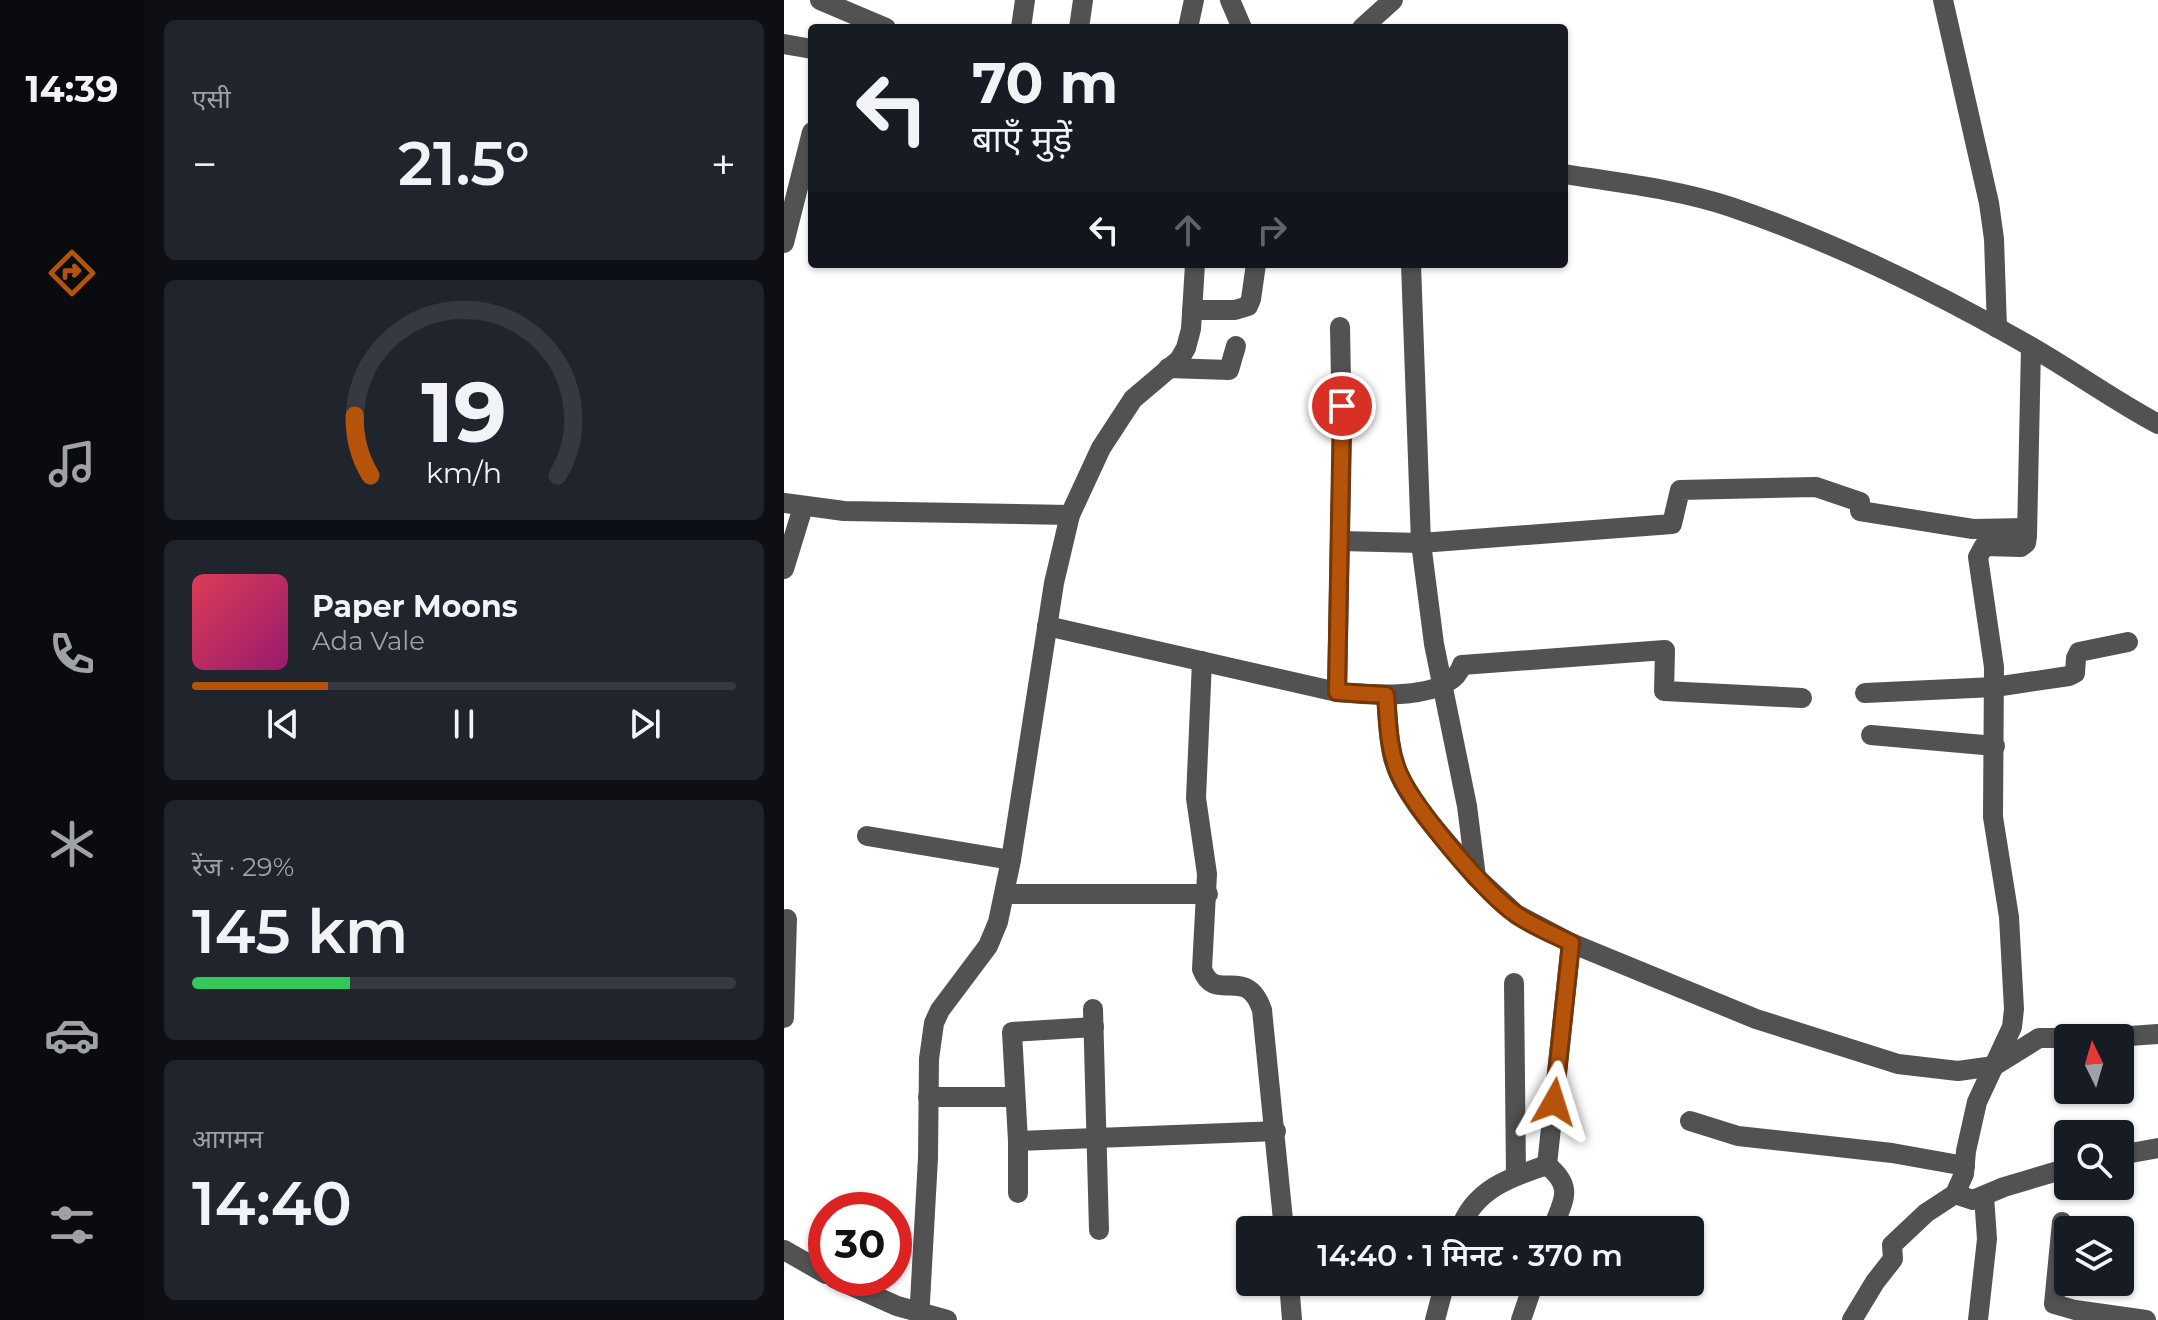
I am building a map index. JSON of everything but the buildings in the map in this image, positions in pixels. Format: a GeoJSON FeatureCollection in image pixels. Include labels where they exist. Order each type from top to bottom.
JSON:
{"type":"FeatureCollection","features":[{"type":"Feature","properties":{"kind":"street"},"geometry":{"type":"LineString","coordinates":[[820,0],[877,24]]}},
{"type":"Feature","properties":{"kind":"street"},"geometry":{"type":"LineString","coordinates":[[1022,24],[1025,0]]}},
{"type":"Feature","properties":{"kind":"street"},"geometry":{"type":"LineString","coordinates":[[1080,24],[1083,0]]}},
{"type":"Feature","properties":{"kind":"street"},"geometry":{"type":"LineString","coordinates":[[1189,24],[1194,0]]}},
{"type":"Feature","properties":{"kind":"street"},"geometry":{"type":"LineString","coordinates":[[1230,0],[1240,24]]}},
{"type":"Feature","properties":{"kind":"street"},"geometry":{"type":"LineString","coordinates":[[1366,24],[1393,0]]}},
{"type":"Feature","properties":{"kind":"street"},"geometry":{"type":"LineString","coordinates":[[1943,0],[1989,203],[1994,239],[1997,328]]}},
{"type":"Feature","properties":{"kind":"street"},"geometry":{"type":"LineString","coordinates":[[784,44],[808,48]]}},
{"type":"Feature","properties":{"kind":"street"},"geometry":{"type":"LineString","coordinates":[[784,243],[808,148]]}},
{"type":"Feature","properties":{"kind":"street"},"geometry":{"type":"LineString","coordinates":[[1568,175],[1668,191],[1729,206],[1868,262],[1997,328],[2113,400],[2158,424]]}},
{"type":"Feature","properties":{"kind":"street"},"geometry":{"type":"LineString","coordinates":[[920,1317],[928,1097],[934,1023],[940,1010],[988,946],[998,922],[1011,860],[1047,626],[1070,515],[1094,462],[1133,399],[1179,360],[1186,348],[1195,268]]}},
{"type":"Feature","properties":{"kind":"street"},"geometry":{"type":"LineString","coordinates":[[1192,310],[1235,310],[1248,306],[1255,268]]}},
{"type":"Feature","properties":{"kind":"street"},"geometry":{"type":"LineString","coordinates":[[1411,268],[1421,543],[1442,686],[1467,806],[1476,877]]}},
{"type":"Feature","properties":{"kind":"street"},"geometry":{"type":"LineString","coordinates":[[1337,692],[1341,541],[1340,327]]}},
{"type":"Feature","properties":{"kind":"street"},"geometry":{"type":"LineString","coordinates":[[1168,368],[1229,370],[1236,346]]}},
{"type":"Feature","properties":{"kind":"street"},"geometry":{"type":"LineString","coordinates":[[1852,1320],[1893,1259],[1892,1245],[1899,1236],[1955,1194],[1965,1166],[1977,1102],[2012,1027],[2015,987],[2009,917],[1993,817],[1995,687],[1978,557],[1984,546],[2021,547],[2026,543],[2031,347]]}},
{"type":"Feature","properties":{"kind":"street"},"geometry":{"type":"LineString","coordinates":[[1341,541],[1421,543],[1672,524],[1680,490],[1816,487],[1860,502],[1860,511],[1973,529],[2027,528]]}},
{"type":"Feature","properties":{"kind":"street"},"geometry":{"type":"LineString","coordinates":[[784,569],[794,505],[900,513],[1070,515]]}},
{"type":"Feature","properties":{"kind":"street"},"geometry":{"type":"LineString","coordinates":[[1047,626],[1337,692],[1386,695],[1442,686],[1458,676],[1462,665],[1665,650],[1664,691],[1802,698]]}},
{"type":"Feature","properties":{"kind":"street"},"geometry":{"type":"LineString","coordinates":[[1865,693],[1995,687],[2073,675],[2079,652],[2128,642]]}},
{"type":"Feature","properties":{"kind":"street"},"geometry":{"type":"LineString","coordinates":[[1202,661],[1196,798],[1208,894],[1202,969],[1210,983],[1240,985],[1251,989],[1258,997],[1265,1022],[1283,1216]]}},
{"type":"Feature","properties":{"kind":"street"},"geometry":{"type":"LineString","coordinates":[[1386,695],[1390,738],[1399,775],[1421,808],[1476,877],[1516,914],[1571,943],[1756,1019],[1898,1064],[1958,1071],[1994,1066],[2039,1038],[2054,1038]]}},
{"type":"Feature","properties":{"kind":"street"},"geometry":{"type":"LineString","coordinates":[[1871,735],[1995,746]]}},
{"type":"Feature","properties":{"kind":"street"},"geometry":{"type":"LineString","coordinates":[[867,836],[1011,860]]}},
{"type":"Feature","properties":{"kind":"street"},"geometry":{"type":"LineString","coordinates":[[1005,894],[1208,894]]}},
{"type":"Feature","properties":{"kind":"street"},"geometry":{"type":"LineString","coordinates":[[784,1018],[787,919]]}},
{"type":"Feature","properties":{"kind":"street"},"geometry":{"type":"LineString","coordinates":[[1547,1165],[1571,943]]}},
{"type":"Feature","properties":{"kind":"street"},"geometry":{"type":"LineString","coordinates":[[1514,983],[1516,1175]]}},
{"type":"Feature","properties":{"kind":"street"},"geometry":{"type":"LineString","coordinates":[[1018,1193],[1012,1032],[1094,1018],[1099,1230]]}},
{"type":"Feature","properties":{"kind":"street"},"geometry":{"type":"LineString","coordinates":[[2134,1036],[2158,1034]]}},
{"type":"Feature","properties":{"kind":"street"},"geometry":{"type":"LineString","coordinates":[[928,1097],[1014,1097]]}},
{"type":"Feature","properties":{"kind":"street"},"geometry":{"type":"LineString","coordinates":[[1690,1121],[1738,1136],[1892,1153],[1965,1166]]}},
{"type":"Feature","properties":{"kind":"street"},"geometry":{"type":"LineString","coordinates":[[1018,1141],[1276,1131]]}},
{"type":"Feature","properties":{"kind":"street"},"geometry":{"type":"LineString","coordinates":[[2134,1152],[2158,1148]]}},
{"type":"Feature","properties":{"kind":"street"},"geometry":{"type":"LineString","coordinates":[[1467,1216],[1475,1200],[1516,1175],[1547,1165]]}},
{"type":"Feature","properties":{"kind":"street"},"geometry":{"type":"LineString","coordinates":[[1547,1165],[1561,1177],[1566,1192],[1557,1216]]}},
{"type":"Feature","properties":{"kind":"street"},"geometry":{"type":"LineString","coordinates":[[1955,1194],[1973,1200],[2054,1173]]}},
{"type":"Feature","properties":{"kind":"street"},"geometry":{"type":"LineString","coordinates":[[1978,1320],[1987,1239],[1984,1196]]}},
{"type":"Feature","properties":{"kind":"street"},"geometry":{"type":"LineString","coordinates":[[784,1250],[808,1264]]}},
{"type":"Feature","properties":{"kind":"street"},"geometry":{"type":"LineString","coordinates":[[2054,1293],[2053,1302],[2075,1315],[2146,1320]]}},
{"type":"Feature","properties":{"kind":"street"},"geometry":{"type":"LineString","coordinates":[[872,1296],[920,1317],[947,1320]]}},
{"type":"Feature","properties":{"kind":"street"},"geometry":{"type":"LineString","coordinates":[[1290,1296],[1292,1320]]}},
{"type":"Feature","properties":{"kind":"street"},"geometry":{"type":"LineString","coordinates":[[1435,1320],[1441,1296]]}},
{"type":"Feature","properties":{"kind":"street"},"geometry":{"type":"LineString","coordinates":[[1521,1320],[1529,1296]]}},
{"type":"Feature","properties":{"kind":"route"},"geometry":{"type":"LineString","coordinates":[[1342,406],[1337,692],[1386,695],[1393,758],[1399,775],[1421,808],[1476,877],[1499,900],[1534,925],[1571,943],[1554,1102]]}}]}
